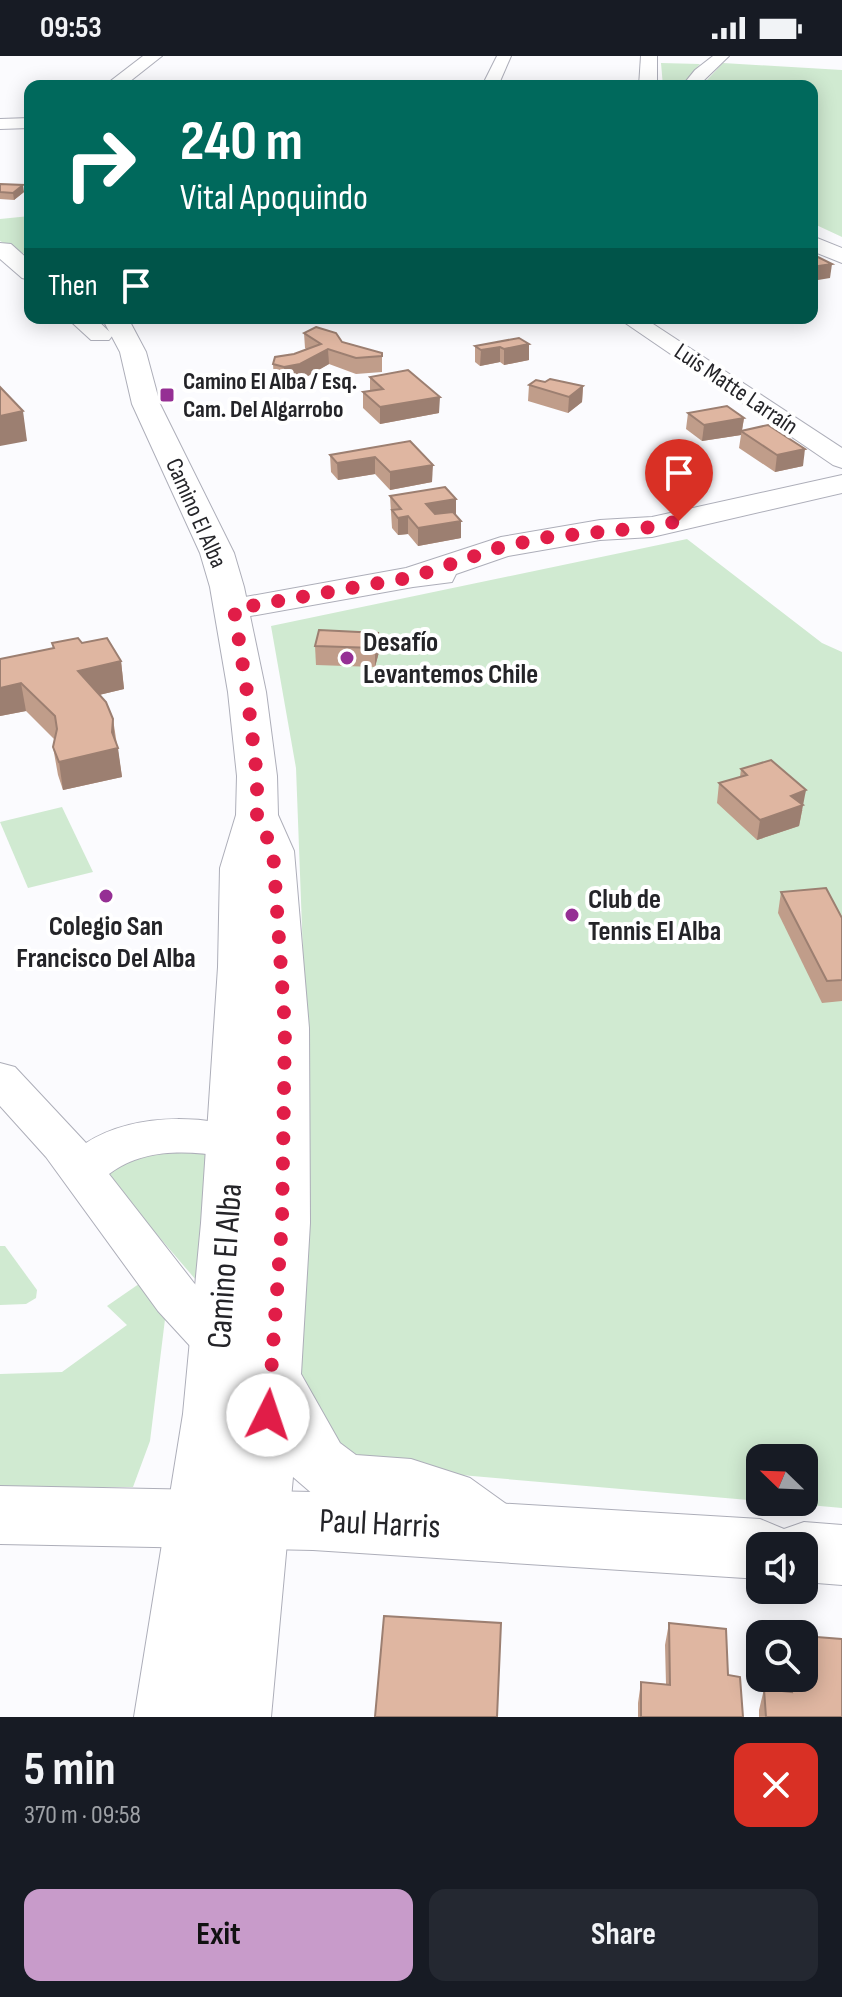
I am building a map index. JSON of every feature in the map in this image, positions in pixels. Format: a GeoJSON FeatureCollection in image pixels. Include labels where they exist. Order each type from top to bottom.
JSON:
{"type":"FeatureCollection","features":[{"type":"Feature","properties":{"kind":"main road"},"geometry":{"type":"LineString","coordinates":[[121,80],[154,56]]}},
{"type":"Feature","properties":{"kind":"main road"},"geometry":{"type":"LineString","coordinates":[[635,80],[636,56]]}},
{"type":"Feature","properties":{"kind":"main road"},"geometry":{"type":"LineString","coordinates":[[648,80],[649,56]]}},
{"type":"Feature","properties":{"kind":"main road"},"geometry":{"type":"LineString","coordinates":[[818,235],[842,246]]}},
{"type":"Feature","properties":{"kind":"main road"},"geometry":{"type":"LineString","coordinates":[[818,246],[842,256]]}},
{"type":"Feature","properties":{"kind":"main road"},"geometry":{"type":"LineString","coordinates":[[1,249],[24,259]]}},
{"type":"Feature","properties":{"kind":"main road"},"geometry":{"type":"LineString","coordinates":[[1,249],[24,268]]}},
{"type":"Feature","properties":{"kind":"main road","name":"Camino El Alba"},"geometry":{"type":"LineString","coordinates":[[99,324],[133,352],[146,404],[217,553],[234,609],[249,706],[257,815],[273,851],[285,1028],[282,1223],[271,1376],[170,1717]]}},
{"type":"Feature","properties":{"kind":"main road"},"geometry":{"type":"LineString","coordinates":[[234,609],[413,577],[482,572],[571,556],[652,527],[842,484]]}},
{"type":"Feature","properties":{"kind":"main road","name":"Camino El Alba"},"geometry":{"type":"LineString","coordinates":[[235,1717],[230,1518],[220,1344],[233,1141],[242,868],[257,815]]}},
{"type":"Feature","properties":{"kind":"main road"},"geometry":{"type":"LineString","coordinates":[[271,1376],[318,1463],[344,1482],[411,1487],[447,1498],[490,1530]]}},
{"type":"Feature","properties":{"kind":"main road","name":"Paul Harris"},"geometry":{"type":"LineString","coordinates":[[0,1515],[230,1518],[490,1530],[746,1548]]}},
{"type":"Feature","properties":{"kind":"main road"},"geometry":{"type":"LineString","coordinates":[[818,1553],[842,1555]]}},
{"type":"Feature","properties":{"kind":"street"},"geometry":{"type":"LineString","coordinates":[[493,80],[504,56]]}},
{"type":"Feature","properties":{"kind":"street"},"geometry":{"type":"LineString","coordinates":[[695,80],[722,56]]}},
{"type":"Feature","properties":{"kind":"street"},"geometry":{"type":"LineString","coordinates":[[0,124],[24,123]]}},
{"type":"Feature","properties":{"kind":"street","name":"Luis Matte Larraín"},"geometry":{"type":"LineString","coordinates":[[638,324],[842,460]]}},
{"type":"Feature","properties":{"kind":"street"},"geometry":{"type":"LineString","coordinates":[[0,1078],[62,1145],[176,1297],[220,1344]]}},
{"type":"Feature","properties":{"kind":"street"},"geometry":{"type":"LineString","coordinates":[[81,1171],[119,1146],[149,1137],[233,1141],[254,1149],[263,1170],[265,1199],[282,1223]]}},
{"type":"Feature","properties":{"kind":"green space"},"geometry":{"type":"Polygon","coordinates":[[[661,63],[700,64],[686,80],[662,80],[661,63]]]}},
{"type":"Feature","properties":{"kind":"green space"},"geometry":{"type":"Polygon","coordinates":[[[723,63],[842,70],[842,237],[818,226],[818,80],[707,80],[723,63]]]}},
{"type":"Feature","properties":{"kind":"green space"},"geometry":{"type":"Polygon","coordinates":[[[24,217],[24,254],[0,241],[0,219],[24,217]]]}},
{"type":"Feature","properties":{"kind":"green space","name":"Club de Tennis El Alba"},"geometry":{"type":"Polygon","coordinates":[[[687,539],[822,643],[842,652],[842,1508],[818,1506],[818,1444],[746,1444],[746,1500],[299,1461],[306,1033],[296,768],[271,626],[687,539]]]}},
{"type":"Feature","properties":{"kind":"green space"},"geometry":{"type":"Polygon","coordinates":[[[62,807],[93,872],[28,888],[0,822],[62,807]]]}},
{"type":"Feature","properties":{"kind":"green space"},"geometry":{"type":"Polygon","coordinates":[[[146,1145],[214,1155],[196,1280],[105,1174],[146,1145]]]}},
{"type":"Feature","properties":{"kind":"green space"},"geometry":{"type":"Polygon","coordinates":[[[0,1246],[5,1246],[37,1290],[36,1298],[26,1304],[0,1305],[0,1246]]]}},
{"type":"Feature","properties":{"kind":"green space"},"geometry":{"type":"Polygon","coordinates":[[[149,1277],[167,1303],[150,1441],[133,1487],[0,1487],[0,1374],[62,1372],[127,1325],[107,1306],[149,1277]]]}},
{"type":"Feature","properties":{"kind":"building"},"geometry":{"type":"Polygon","coordinates":[[[0,184],[23,185],[13,193],[0,192],[0,184]]]}},
{"type":"Feature","properties":{"kind":"building"},"geometry":{"type":"Polygon","coordinates":[[[818,257],[832,264],[818,266],[818,257]]]}},
{"type":"Feature","properties":{"kind":"building"},"geometry":{"type":"Polygon","coordinates":[[[316,327],[336,333],[342,342],[382,353],[382,356],[356,358],[328,349],[300,364],[284,367],[273,364],[275,357],[321,344],[304,333],[316,327]]]}},
{"type":"Feature","properties":{"kind":"building"},"geometry":{"type":"Polygon","coordinates":[[[519,338],[529,344],[481,350],[475,346],[519,338]]]}},
{"type":"Feature","properties":{"kind":"building"},"geometry":{"type":"Polygon","coordinates":[[[408,370],[440,397],[380,407],[363,392],[383,389],[370,377],[408,370]]]}},
{"type":"Feature","properties":{"kind":"building"},"geometry":{"type":"Polygon","coordinates":[[[550,379],[583,386],[569,397],[529,385],[536,380],[545,382],[550,379]]]}},
{"type":"Feature","properties":{"kind":"building"},"geometry":{"type":"Polygon","coordinates":[[[0,387],[23,411],[0,416],[0,387]]]}},
{"type":"Feature","properties":{"kind":"building"},"geometry":{"type":"Polygon","coordinates":[[[727,406],[744,418],[704,425],[688,413],[727,406]]]}},
{"type":"Feature","properties":{"kind":"building"},"geometry":{"type":"Polygon","coordinates":[[[768,425],[805,449],[777,455],[741,431],[768,425]]]}},
{"type":"Feature","properties":{"kind":"building"},"geometry":{"type":"Polygon","coordinates":[[[410,441],[433,465],[390,472],[375,457],[337,463],[330,455],[410,441]]]}},
{"type":"Feature","properties":{"kind":"building"},"geometry":{"type":"Polygon","coordinates":[[[445,487],[456,499],[426,504],[435,514],[453,512],[461,521],[418,528],[408,516],[398,518],[392,510],[401,509],[390,496],[445,487]]]}},
{"type":"Feature","properties":{"kind":"building"},"geometry":{"type":"Polygon","coordinates":[[[319,630],[378,633],[375,648],[315,646],[319,630]]]}},
{"type":"Feature","properties":{"kind":"building"},"geometry":{"type":"Polygon","coordinates":[[[78,638],[82,643],[107,638],[121,661],[78,671],[106,702],[113,719],[112,732],[118,748],[59,762],[53,747],[57,729],[55,716],[21,683],[0,688],[0,659],[54,648],[52,643],[78,638]]]}},
{"type":"Feature","properties":{"kind":"building"},"geometry":{"type":"Polygon","coordinates":[[[771,760],[806,790],[791,796],[803,805],[760,820],[719,783],[747,775],[741,769],[771,760]]]}},
{"type":"Feature","properties":{"kind":"building"},"geometry":{"type":"Polygon","coordinates":[[[826,888],[842,918],[842,980],[827,981],[781,892],[826,888]]]}},
{"type":"Feature","properties":{"kind":"building"},"geometry":{"type":"Polygon","coordinates":[[[384,1616],[501,1623],[497,1717],[375,1717],[384,1616]]]}},
{"type":"Feature","properties":{"kind":"building"},"geometry":{"type":"Polygon","coordinates":[[[669,1623],[726,1629],[728,1675],[740,1677],[743,1717],[641,1717],[641,1682],[670,1685],[669,1623]]]}},
{"type":"Feature","properties":{"kind":"building"},"geometry":{"type":"Polygon","coordinates":[[[818,1637],[842,1639],[842,1717],[766,1717],[764,1692],[818,1692],[818,1637]]]}},
{"type":"Feature","properties":{"kind":"place","name":"Camino El Alba / Esq. Cam. Del Algarrobo"},"geometry":{"type":"Point","coordinates":[167,395]}},
{"type":"Feature","properties":{"kind":"place","name":"Desafío Levantemos Chile"},"geometry":{"type":"Point","coordinates":[347,658]}},
{"type":"Feature","properties":{"kind":"place","name":"Colegio San Francisco Del Alba"},"geometry":{"type":"Point","coordinates":[106,896]}},
{"type":"Feature","properties":{"kind":"place","name":"Club de Tennis El Alba"},"geometry":{"type":"Point","coordinates":[572,915]}},
{"type":"Feature","properties":{"kind":"route"},"geometry":{"type":"LineString","coordinates":[[268,1415],[282,1223],[285,1028],[273,851],[257,815],[257,776],[234,609],[413,577],[455,560],[549,537],[652,527],[679,521]]}}]}
